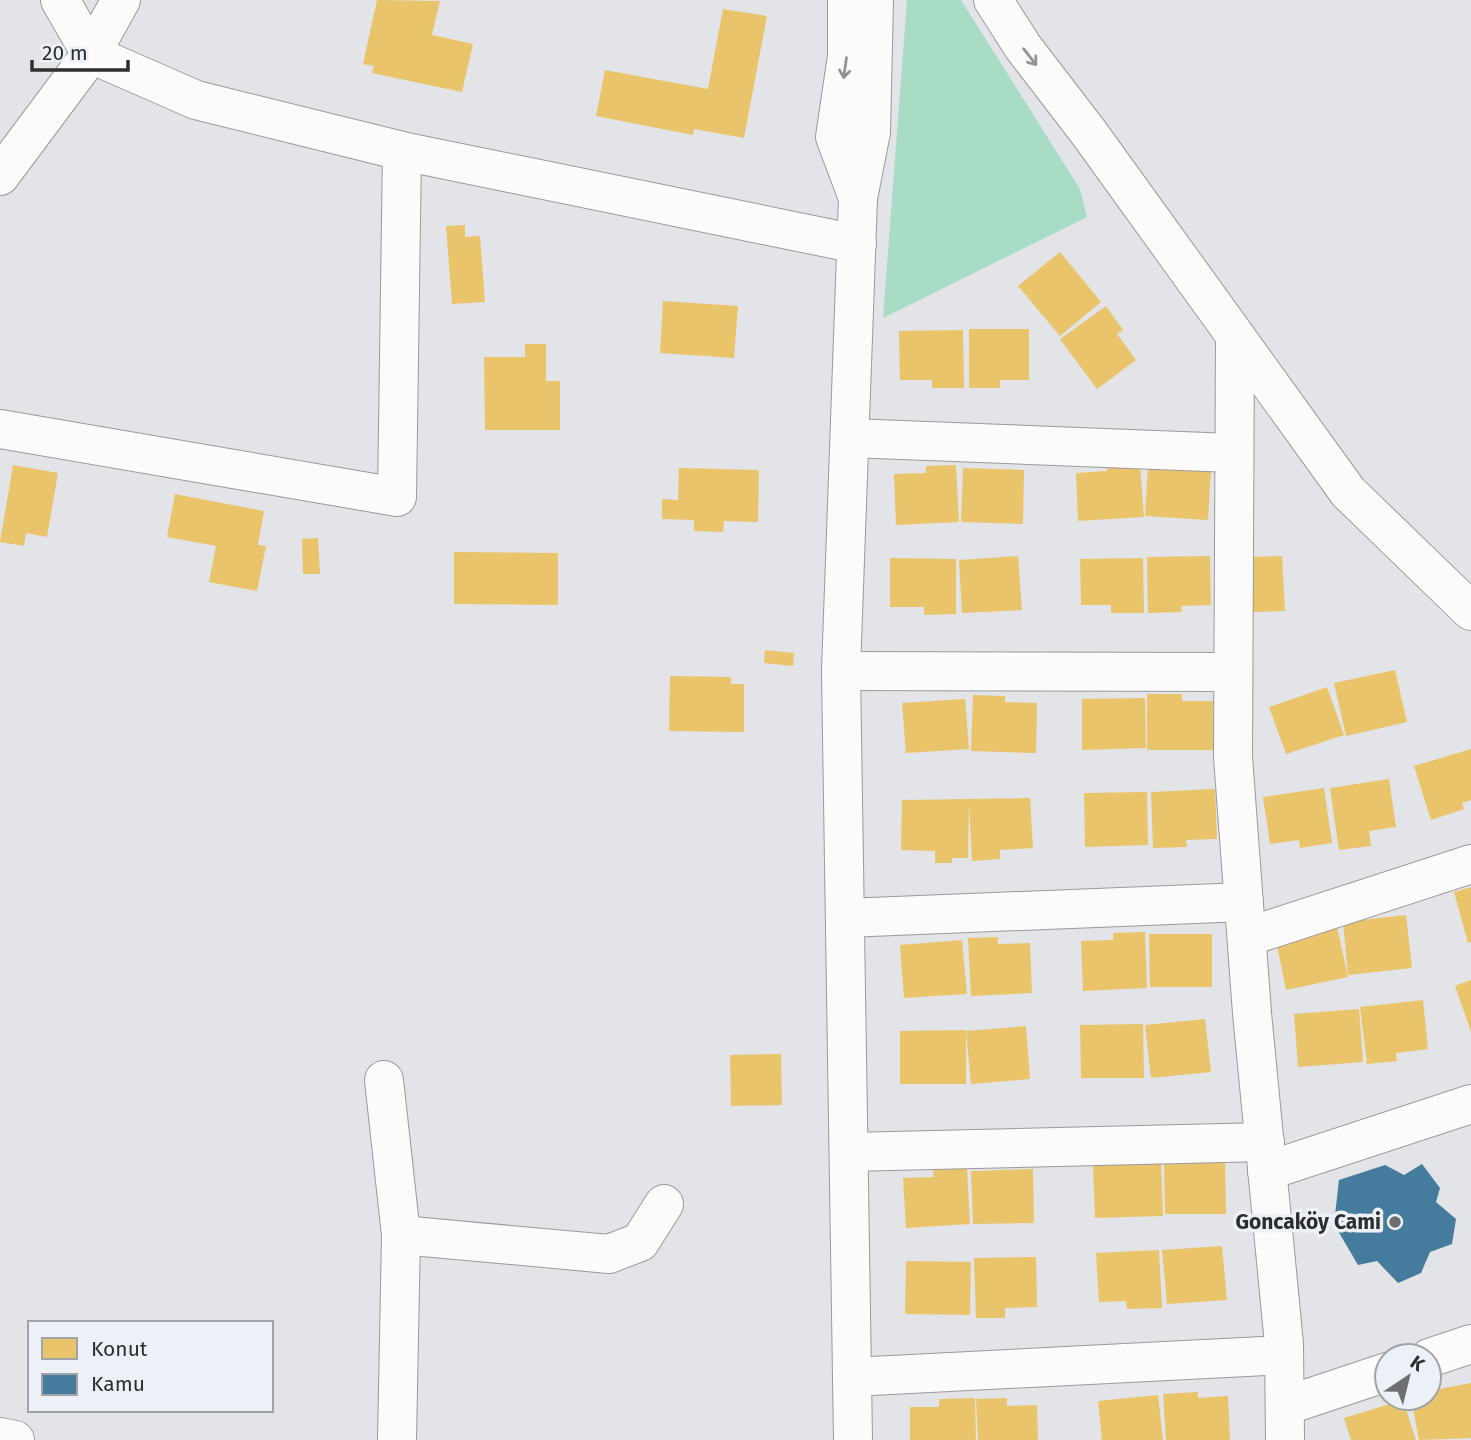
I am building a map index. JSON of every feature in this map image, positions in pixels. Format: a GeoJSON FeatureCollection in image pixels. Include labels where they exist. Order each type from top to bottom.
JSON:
{"type":"FeatureCollection","features":[{"type":"Feature","properties":{"kind":"street"},"geometry":{"type":"LineString","coordinates":[[60,0],[91,54],[196,100],[402,151],[857,244]]}},
{"type":"Feature","properties":{"kind":"street"},"geometry":{"type":"LineString","coordinates":[[0,176],[91,54],[121,0]]}},
{"type":"Feature","properties":{"kind":"street"},"geometry":{"type":"LineString","coordinates":[[847,0],[847,56],[835,136],[858,198]]}},
{"type":"Feature","properties":{"kind":"street"},"geometry":{"type":"LineString","coordinates":[[853,1440],[841,671],[858,198],[871,132],[874,0]]}},
{"type":"Feature","properties":{"kind":"street"},"geometry":{"type":"LineString","coordinates":[[993,0],[1023,47],[1348,492],[1471,611]]}},
{"type":"Feature","properties":{"kind":"street"},"geometry":{"type":"LineString","coordinates":[[1024,0],[1063,61],[1088,133]]}},
{"type":"Feature","properties":{"kind":"street"},"geometry":{"type":"LineString","coordinates":[[0,429],[397,497],[402,151]]}},
{"type":"Feature","properties":{"kind":"street"},"geometry":{"type":"LineString","coordinates":[[1235,336],[1232,453],[1233,757],[1284,1354],[1285,1423],[1373,1379]]}},
{"type":"Feature","properties":{"kind":"street"},"geometry":{"type":"LineString","coordinates":[[849,438],[1232,453]]}},
{"type":"Feature","properties":{"kind":"street"},"geometry":{"type":"LineString","coordinates":[[841,671],[1233,672]]}},
{"type":"Feature","properties":{"kind":"street"},"geometry":{"type":"LineString","coordinates":[[845,918],[1245,920],[1471,864]]}},
{"type":"Feature","properties":{"kind":"street"},"geometry":{"type":"LineString","coordinates":[[384,1080],[401,1235],[397,1440]]}},
{"type":"Feature","properties":{"kind":"street"},"geometry":{"type":"LineString","coordinates":[[849,1152],[1266,1156],[1471,1104]]}},
{"type":"Feature","properties":{"kind":"street"},"geometry":{"type":"LineString","coordinates":[[401,1235],[609,1254],[640,1242],[664,1204]]}},
{"type":"Feature","properties":{"kind":"street"},"geometry":{"type":"LineString","coordinates":[[1443,1353],[1471,1344]]}},
{"type":"Feature","properties":{"kind":"street"},"geometry":{"type":"LineString","coordinates":[[852,1377],[1284,1354]]}},
{"type":"Feature","properties":{"kind":"street"},"geometry":{"type":"LineString","coordinates":[[0,1437],[15,1440]]}},
{"type":"Feature","properties":{"kind":"green space"},"geometry":{"type":"Polygon","coordinates":[[[907,0],[961,0],[1080,189],[1087,217],[883,318],[907,0]]]}},
{"type":"Feature","properties":{"kind":"building: Konut"},"geometry":{"type":"Polygon","coordinates":[[[377,0],[440,1],[432,35],[473,44],[462,92],[372,73],[374,66],[363,64],[377,0]]]}},
{"type":"Feature","properties":{"kind":"building: Konut"},"geometry":{"type":"Polygon","coordinates":[[[723,9],[767,16],[744,138],[694,129],[693,135],[596,116],[605,70],[708,89],[723,9]]]}},
{"type":"Feature","properties":{"kind":"building: Konut"},"geometry":{"type":"Polygon","coordinates":[[[465,225],[465,237],[480,236],[485,302],[452,304],[446,226],[465,225]]]}},
{"type":"Feature","properties":{"kind":"building: Konut"},"geometry":{"type":"Polygon","coordinates":[[[1060,252],[1101,302],[1060,336],[1018,286],[1060,252]]]}},
{"type":"Feature","properties":{"kind":"building: Konut"},"geometry":{"type":"Polygon","coordinates":[[[663,301],[738,306],[734,358],[660,353],[663,301]]]}},
{"type":"Feature","properties":{"kind":"building: Konut"},"geometry":{"type":"Polygon","coordinates":[[[1106,306],[1123,330],[1117,334],[1136,360],[1097,389],[1060,339],[1106,306]]]}},
{"type":"Feature","properties":{"kind":"building: Konut"},"geometry":{"type":"Polygon","coordinates":[[[969,329],[1029,329],[1029,380],[1000,380],[1000,388],[969,388],[969,329]]]}},
{"type":"Feature","properties":{"kind":"building: Konut"},"geometry":{"type":"Polygon","coordinates":[[[963,330],[964,388],[932,388],[932,380],[900,380],[899,331],[963,330]]]}},
{"type":"Feature","properties":{"kind":"building: Konut"},"geometry":{"type":"Polygon","coordinates":[[[525,344],[546,344],[546,381],[560,381],[560,430],[485,430],[484,357],[525,357],[525,344]]]}},
{"type":"Feature","properties":{"kind":"building: Konut"},"geometry":{"type":"Polygon","coordinates":[[[1140,464],[1144,517],[1078,521],[1076,473],[1107,471],[1107,466],[1140,464]]]}},
{"type":"Feature","properties":{"kind":"building: Konut"},"geometry":{"type":"Polygon","coordinates":[[[13,465],[58,473],[47,537],[26,533],[24,546],[0,542],[13,465]]]}},
{"type":"Feature","properties":{"kind":"building: Konut"},"geometry":{"type":"Polygon","coordinates":[[[956,465],[959,522],[896,525],[894,474],[926,473],[926,466],[956,465]]]}},
{"type":"Feature","properties":{"kind":"building: Konut"},"geometry":{"type":"Polygon","coordinates":[[[1148,465],[1211,469],[1208,520],[1145,516],[1148,465]]]}},
{"type":"Feature","properties":{"kind":"building: Konut"},"geometry":{"type":"Polygon","coordinates":[[[679,468],[759,470],[758,522],[724,521],[723,532],[694,531],[694,520],[662,519],[662,499],[678,500],[679,468]]]}},
{"type":"Feature","properties":{"kind":"building: Konut"},"geometry":{"type":"Polygon","coordinates":[[[963,468],[1024,470],[1023,524],[961,522],[963,468]]]}},
{"type":"Feature","properties":{"kind":"building: Konut"},"geometry":{"type":"Polygon","coordinates":[[[175,494],[264,511],[258,545],[266,546],[257,591],[209,582],[216,546],[167,537],[175,494]]]}},
{"type":"Feature","properties":{"kind":"building: Konut"},"geometry":{"type":"Polygon","coordinates":[[[318,538],[320,574],[303,574],[302,539],[318,538]]]}},
{"type":"Feature","properties":{"kind":"building: Konut"},"geometry":{"type":"Polygon","coordinates":[[[454,552],[558,553],[558,605],[454,604],[454,552]]]}},
{"type":"Feature","properties":{"kind":"building: Konut"},"geometry":{"type":"Polygon","coordinates":[[[1018,556],[1022,610],[962,613],[959,560],[1018,556]]]}},
{"type":"Feature","properties":{"kind":"building: Konut"},"geometry":{"type":"Polygon","coordinates":[[[1210,556],[1211,605],[1181,606],[1182,612],[1148,613],[1147,557],[1210,556]]]}},
{"type":"Feature","properties":{"kind":"building: Konut"},"geometry":{"type":"Polygon","coordinates":[[[1282,556],[1285,611],[1253,612],[1251,557],[1282,556]]]}},
{"type":"Feature","properties":{"kind":"building: Konut"},"geometry":{"type":"Polygon","coordinates":[[[890,558],[956,559],[956,614],[924,615],[924,607],[890,607],[890,558]]]}},
{"type":"Feature","properties":{"kind":"building: Konut"},"geometry":{"type":"Polygon","coordinates":[[[1143,558],[1144,613],[1111,613],[1111,605],[1081,605],[1080,559],[1143,558]]]}},
{"type":"Feature","properties":{"kind":"building: Konut"},"geometry":{"type":"Polygon","coordinates":[[[765,650],[794,653],[793,666],[764,663],[765,650]]]}},
{"type":"Feature","properties":{"kind":"building: Konut"},"geometry":{"type":"Polygon","coordinates":[[[1395,670],[1407,722],[1346,736],[1334,683],[1395,670]]]}},
{"type":"Feature","properties":{"kind":"building: Konut"},"geometry":{"type":"Polygon","coordinates":[[[670,676],[731,677],[731,684],[744,684],[744,732],[669,731],[670,676]]]}},
{"type":"Feature","properties":{"kind":"building: Konut"},"geometry":{"type":"Polygon","coordinates":[[[1327,687],[1344,735],[1286,754],[1269,707],[1327,687]]]}},
{"type":"Feature","properties":{"kind":"building: Konut"},"geometry":{"type":"Polygon","coordinates":[[[1147,694],[1182,694],[1182,701],[1213,701],[1213,750],[1147,750],[1147,694]]]}},
{"type":"Feature","properties":{"kind":"building: Konut"},"geometry":{"type":"Polygon","coordinates":[[[973,695],[1005,696],[1005,702],[1037,703],[1036,753],[971,751],[973,695]]]}},
{"type":"Feature","properties":{"kind":"building: Konut"},"geometry":{"type":"Polygon","coordinates":[[[1145,698],[1146,748],[1082,750],[1082,699],[1145,698]]]}},
{"type":"Feature","properties":{"kind":"building: Konut"},"geometry":{"type":"Polygon","coordinates":[[[965,699],[969,749],[906,753],[902,703],[965,699]]]}},
{"type":"Feature","properties":{"kind":"building: Konut"},"geometry":{"type":"Polygon","coordinates":[[[1471,749],[1471,800],[1462,803],[1464,809],[1431,820],[1414,766],[1471,749]]]}},
{"type":"Feature","properties":{"kind":"building: Konut"},"geometry":{"type":"Polygon","coordinates":[[[1389,779],[1396,827],[1369,831],[1371,846],[1339,850],[1330,788],[1389,779]]]}},
{"type":"Feature","properties":{"kind":"building: Konut"},"geometry":{"type":"Polygon","coordinates":[[[1324,788],[1332,843],[1300,848],[1299,840],[1270,844],[1263,797],[1324,788]]]}},
{"type":"Feature","properties":{"kind":"building: Konut"},"geometry":{"type":"Polygon","coordinates":[[[1215,789],[1217,839],[1186,840],[1187,847],[1153,848],[1151,792],[1215,789]]]}},
{"type":"Feature","properties":{"kind":"building: Konut"},"geometry":{"type":"Polygon","coordinates":[[[1147,792],[1148,845],[1085,847],[1084,793],[1147,792]]]}},
{"type":"Feature","properties":{"kind":"building: Konut"},"geometry":{"type":"Polygon","coordinates":[[[1030,798],[1033,848],[1000,850],[1000,859],[972,861],[969,804],[968,858],[952,858],[952,863],[935,863],[935,851],[901,850],[902,800],[1030,798]]]}},
{"type":"Feature","properties":{"kind":"building: Konut"},"geometry":{"type":"Polygon","coordinates":[[[1471,887],[1471,942],[1468,943],[1454,892],[1471,887]]]}},
{"type":"Feature","properties":{"kind":"building: Konut"},"geometry":{"type":"Polygon","coordinates":[[[1406,915],[1412,968],[1348,975],[1343,922],[1406,915]]]}},
{"type":"Feature","properties":{"kind":"building: Konut"},"geometry":{"type":"Polygon","coordinates":[[[1336,922],[1348,977],[1286,990],[1276,940],[1336,922]]]}},
{"type":"Feature","properties":{"kind":"building: Konut"},"geometry":{"type":"Polygon","coordinates":[[[1145,932],[1147,988],[1083,991],[1081,941],[1113,940],[1113,933],[1145,932]]]}},
{"type":"Feature","properties":{"kind":"building: Konut"},"geometry":{"type":"Polygon","coordinates":[[[1149,934],[1212,934],[1212,987],[1150,987],[1149,934]]]}},
{"type":"Feature","properties":{"kind":"building: Konut"},"geometry":{"type":"Polygon","coordinates":[[[998,937],[998,944],[1030,943],[1032,993],[971,996],[968,938],[998,937]]]}},
{"type":"Feature","properties":{"kind":"building: Konut"},"geometry":{"type":"Polygon","coordinates":[[[962,940],[967,994],[904,998],[900,945],[962,940]]]}},
{"type":"Feature","properties":{"kind":"building: Konut"},"geometry":{"type":"Polygon","coordinates":[[[1471,980],[1471,1032],[1455,986],[1471,980]]]}},
{"type":"Feature","properties":{"kind":"building: Konut"},"geometry":{"type":"Polygon","coordinates":[[[1423,1000],[1428,1049],[1396,1053],[1397,1061],[1367,1064],[1360,1007],[1423,1000]]]}},
{"type":"Feature","properties":{"kind":"building: Konut"},"geometry":{"type":"Polygon","coordinates":[[[1359,1009],[1363,1062],[1298,1067],[1294,1014],[1359,1009]]]}},
{"type":"Feature","properties":{"kind":"building: Konut"},"geometry":{"type":"Polygon","coordinates":[[[1205,1019],[1211,1072],[1151,1078],[1145,1025],[1205,1019]]]}},
{"type":"Feature","properties":{"kind":"building: Konut"},"geometry":{"type":"Polygon","coordinates":[[[1143,1024],[1144,1078],[1081,1078],[1080,1025],[1143,1024]]]}},
{"type":"Feature","properties":{"kind":"building: Konut"},"geometry":{"type":"Polygon","coordinates":[[[1026,1026],[1030,1079],[971,1084],[966,1031],[1026,1026]]]}},
{"type":"Feature","properties":{"kind":"building: Konut"},"geometry":{"type":"Polygon","coordinates":[[[966,1030],[966,1084],[900,1084],[900,1031],[966,1030]]]}},
{"type":"Feature","properties":{"kind":"building: Konut"},"geometry":{"type":"Polygon","coordinates":[[[781,1054],[782,1105],[731,1106],[730,1055],[781,1054]]]}},
{"type":"Feature","properties":{"kind":"building: Konut"},"geometry":{"type":"Polygon","coordinates":[[[1164,1160],[1225,1160],[1226,1214],[1165,1214],[1164,1160]]]}},
{"type":"Feature","properties":{"kind":"building: Konut"},"geometry":{"type":"Polygon","coordinates":[[[1161,1163],[1163,1216],[1095,1218],[1093,1165],[1161,1163]]]}},
{"type":"Feature","properties":{"kind":"building: Konut"},"geometry":{"type":"Polygon","coordinates":[[[967,1168],[970,1224],[906,1228],[903,1178],[934,1177],[933,1170],[967,1168]]]}},
{"type":"Feature","properties":{"kind":"building: Konut"},"geometry":{"type":"Polygon","coordinates":[[[1033,1169],[1034,1223],[973,1224],[971,1171],[1033,1169]]]}},
{"type":"Feature","properties":{"kind":"building: Konut"},"geometry":{"type":"Polygon","coordinates":[[[1222,1246],[1227,1300],[1167,1304],[1162,1250],[1222,1246]]]}},
{"type":"Feature","properties":{"kind":"building: Konut"},"geometry":{"type":"Polygon","coordinates":[[[1159,1250],[1162,1308],[1127,1309],[1126,1301],[1099,1302],[1096,1253],[1159,1250]]]}},
{"type":"Feature","properties":{"kind":"building: Konut"},"geometry":{"type":"Polygon","coordinates":[[[1036,1257],[1037,1307],[1005,1308],[1005,1318],[976,1318],[974,1258],[1036,1257]]]}},
{"type":"Feature","properties":{"kind":"building: Konut"},"geometry":{"type":"Polygon","coordinates":[[[906,1261],[971,1262],[970,1315],[905,1314],[906,1261]]]}},
{"type":"Feature","properties":{"kind":"building: Konut"},"geometry":{"type":"Polygon","coordinates":[[[1471,1383],[1471,1438],[1419,1440],[1414,1412],[1443,1412],[1443,1388],[1471,1383]]]}},
{"type":"Feature","properties":{"kind":"building: Konut"},"geometry":{"type":"Polygon","coordinates":[[[1198,1392],[1198,1398],[1228,1396],[1230,1440],[1166,1440],[1163,1394],[1198,1392]]]}},
{"type":"Feature","properties":{"kind":"building: Konut"},"geometry":{"type":"Polygon","coordinates":[[[1158,1395],[1163,1440],[1102,1440],[1098,1401],[1158,1395]]]}},
{"type":"Feature","properties":{"kind":"building: Konut"},"geometry":{"type":"Polygon","coordinates":[[[975,1398],[976,1440],[910,1440],[910,1407],[939,1407],[939,1399],[975,1398]]]}},
{"type":"Feature","properties":{"kind":"building: Konut"},"geometry":{"type":"Polygon","coordinates":[[[1007,1398],[1007,1406],[1037,1405],[1038,1440],[978,1440],[976,1399],[1007,1398]]]}},
{"type":"Feature","properties":{"kind":"building: Konut"},"geometry":{"type":"Polygon","coordinates":[[[1373,1409],[1373,1412],[1407,1412],[1416,1440],[1351,1440],[1344,1418],[1373,1409]]]}},
{"type":"Feature","properties":{"kind":"building: Kamu","name":"Goncaköy Cami"},"geometry":{"type":"Polygon","coordinates":[[[1422,1164],[1440,1188],[1436,1202],[1456,1219],[1452,1244],[1430,1252],[1421,1273],[1398,1283],[1377,1261],[1358,1265],[1334,1224],[1339,1180],[1385,1165],[1404,1175],[1422,1164]]]}},
{"type":"Feature","properties":{"kind":"place","name":"Goncaköy Cami"},"geometry":{"type":"Point","coordinates":[1395,1222]}}]}
